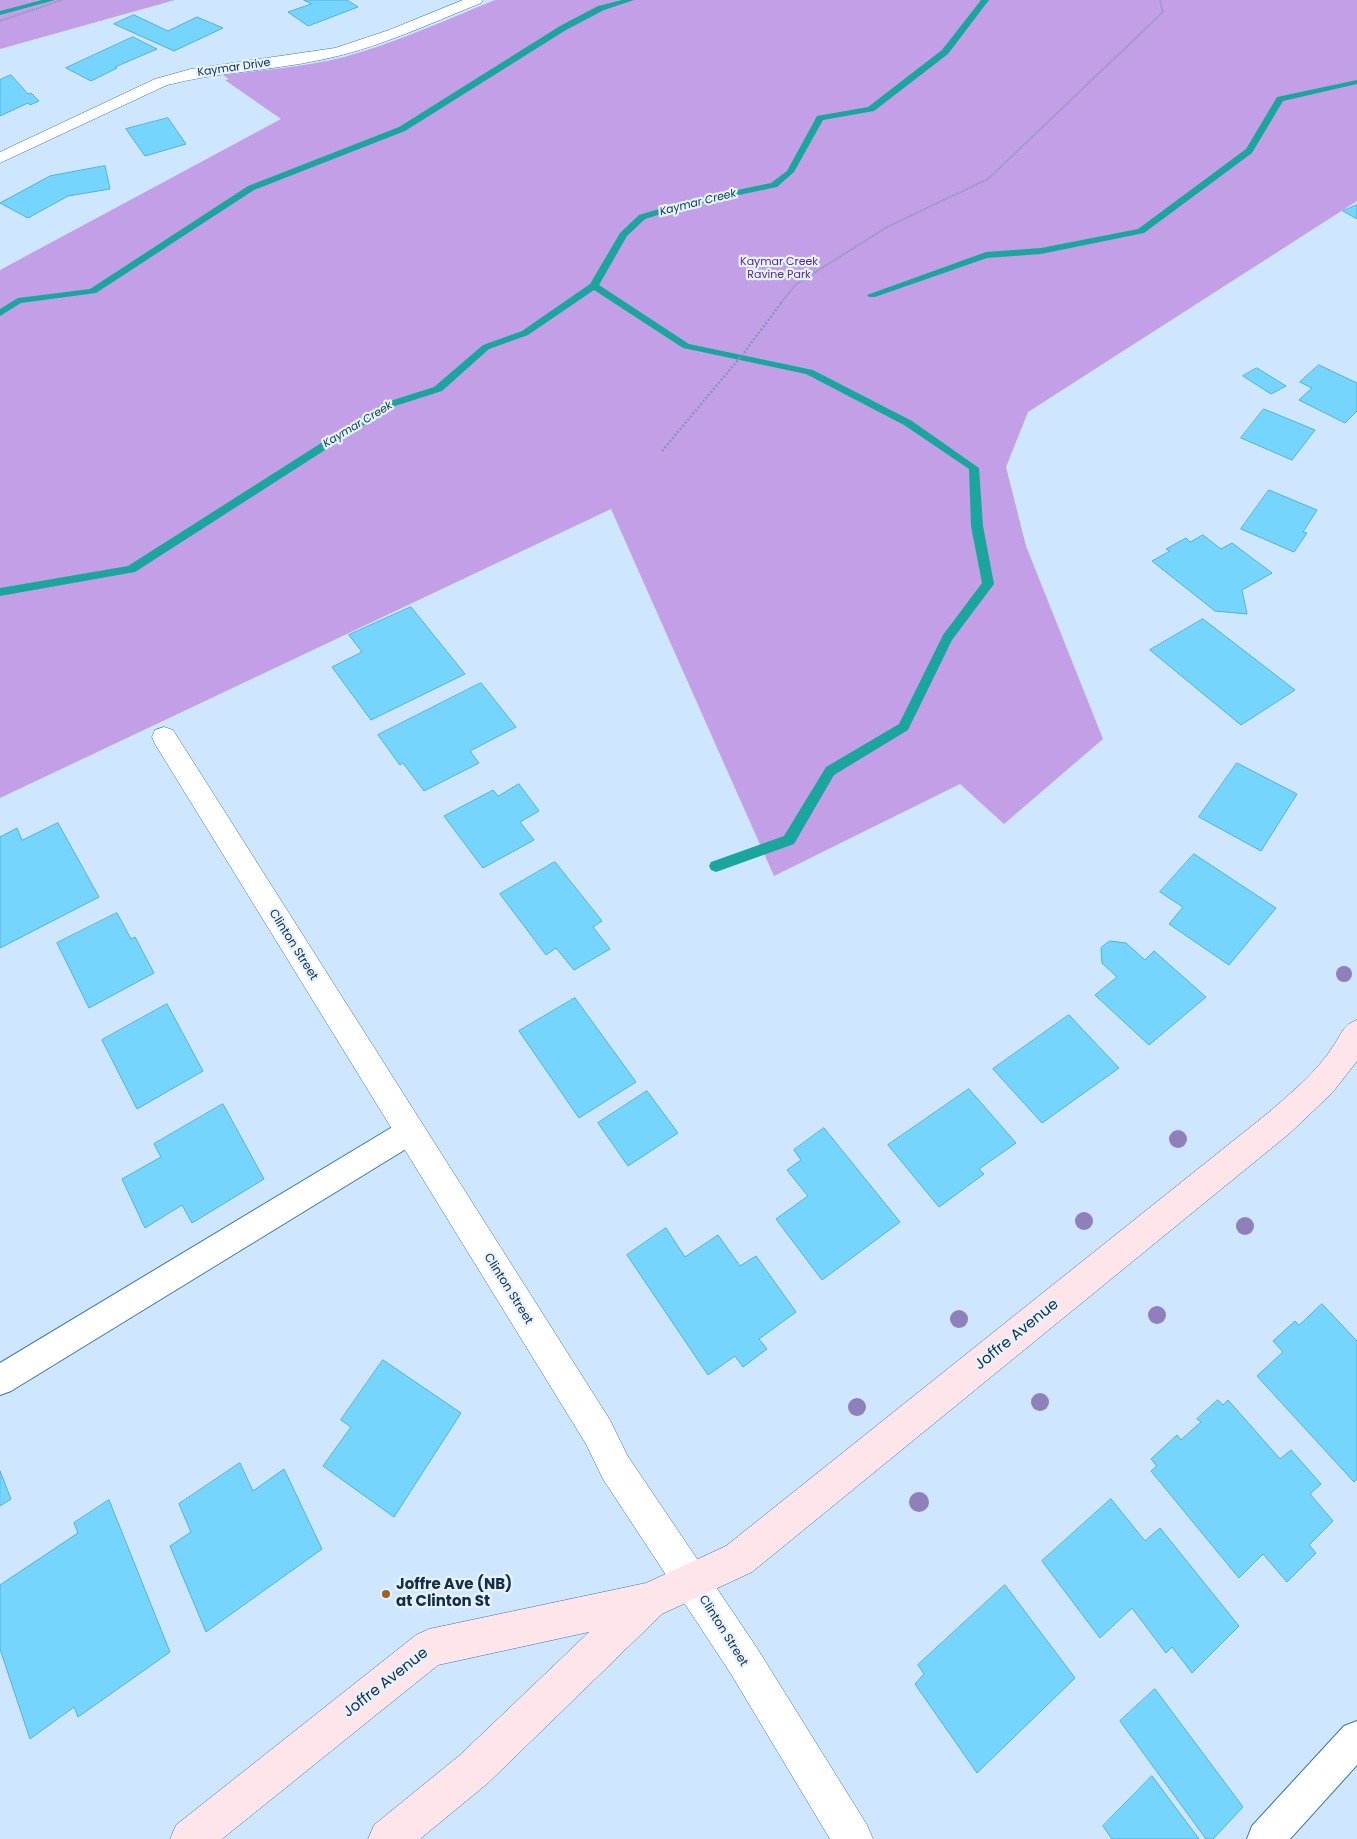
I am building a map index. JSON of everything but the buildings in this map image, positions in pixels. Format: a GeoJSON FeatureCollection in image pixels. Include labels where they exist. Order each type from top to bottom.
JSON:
{"type":"FeatureCollection","features":[{"type":"Feature","properties":{"kind":"street","name":"Kaymar Drive"},"geometry":{"type":"LineString","coordinates":[[0,158],[161,82],[191,74],[319,56],[340,51],[394,34],[476,0]]}},
{"type":"Feature","properties":{"kind":"street","name":"Clinton Street"},"geometry":{"type":"LineString","coordinates":[[164,737],[598,1432],[615,1466],[744,1662],[853,1839]]}},
{"type":"Feature","properties":{"kind":"street","name":"Joffre Avenue"},"geometry":{"type":"LineString","coordinates":[[190,1839],[429,1648],[649,1601],[691,1580],[739,1560],[1271,1130],[1313,1094],[1340,1063],[1356,1040]]}},
{"type":"Feature","properties":{"kind":"street","name":"Joffre Avenue"},"geometry":{"type":"LineString","coordinates":[[388,1839],[474,1769],[649,1601]]}},
{"type":"Feature","properties":{"kind":"lane"},"geometry":{"type":"LineString","coordinates":[[0,1380],[409,1132]]}},
{"type":"Feature","properties":{"kind":"lane"},"geometry":{"type":"LineString","coordinates":[[1265,1839],[1357,1740]]}},
{"type":"Feature","properties":{"kind":"path"},"geometry":{"type":"LineString","coordinates":[[0,21],[62,0]]}},
{"type":"Feature","properties":{"kind":"path"},"geometry":{"type":"LineString","coordinates":[[662,451],[743,354],[795,285],[888,227],[988,179],[1164,12],[1160,0]]}},
{"type":"Feature","properties":{"kind":"green space"},"geometry":{"type":"Polygon","coordinates":[[[0,0],[175,0],[0,49],[0,0]]]}},
{"type":"Feature","properties":{"kind":"green space","name":"Kaymar Creek Ravine Park"},"geometry":{"type":"Polygon","coordinates":[[[495,0],[1357,0],[1357,201],[1028,412],[1006,467],[1026,546],[1103,739],[1004,824],[960,784],[774,876],[611,509],[0,798],[0,270],[281,119],[225,80],[229,79],[223,75],[299,66],[344,57],[401,38],[495,0]]]}},
{"type":"Feature","properties":{"kind":"waterway"},"geometry":{"type":"LineString","coordinates":[[0,13],[51,0]]}},
{"type":"Feature","properties":{"kind":"waterway"},"geometry":{"type":"LineString","coordinates":[[0,313],[18,301],[93,291],[251,188],[402,129],[563,28],[601,8],[630,0]]}},
{"type":"Feature","properties":{"kind":"waterway","name":"Kaymar Creek"},"geometry":{"type":"LineString","coordinates":[[594,286],[623,235],[642,217],[689,203],[774,185],[790,172],[820,118],[871,109],[945,52],[985,0]]}},
{"type":"Feature","properties":{"kind":"waterway"},"geometry":{"type":"LineString","coordinates":[[872,295],[986,255],[1041,251],[1141,231],[1249,151],[1280,99],[1357,82]]}},
{"type":"Feature","properties":{"kind":"waterway","name":"Kaymar Creek"},"geometry":{"type":"LineString","coordinates":[[0,592],[131,569],[388,405],[438,389],[486,347],[525,333],[594,286]]}},
{"type":"Feature","properties":{"kind":"waterway"},"geometry":{"type":"LineString","coordinates":[[594,286],[686,346],[809,372],[908,423],[974,468],[977,526],[988,584],[947,638],[904,727],[830,771],[789,840],[716,866]]}},
{"type":"Feature","properties":{"kind":"place","name":"Joffre Ave (NB) at Clinton St"},"geometry":{"type":"Point","coordinates":[386,1594]}}]}
